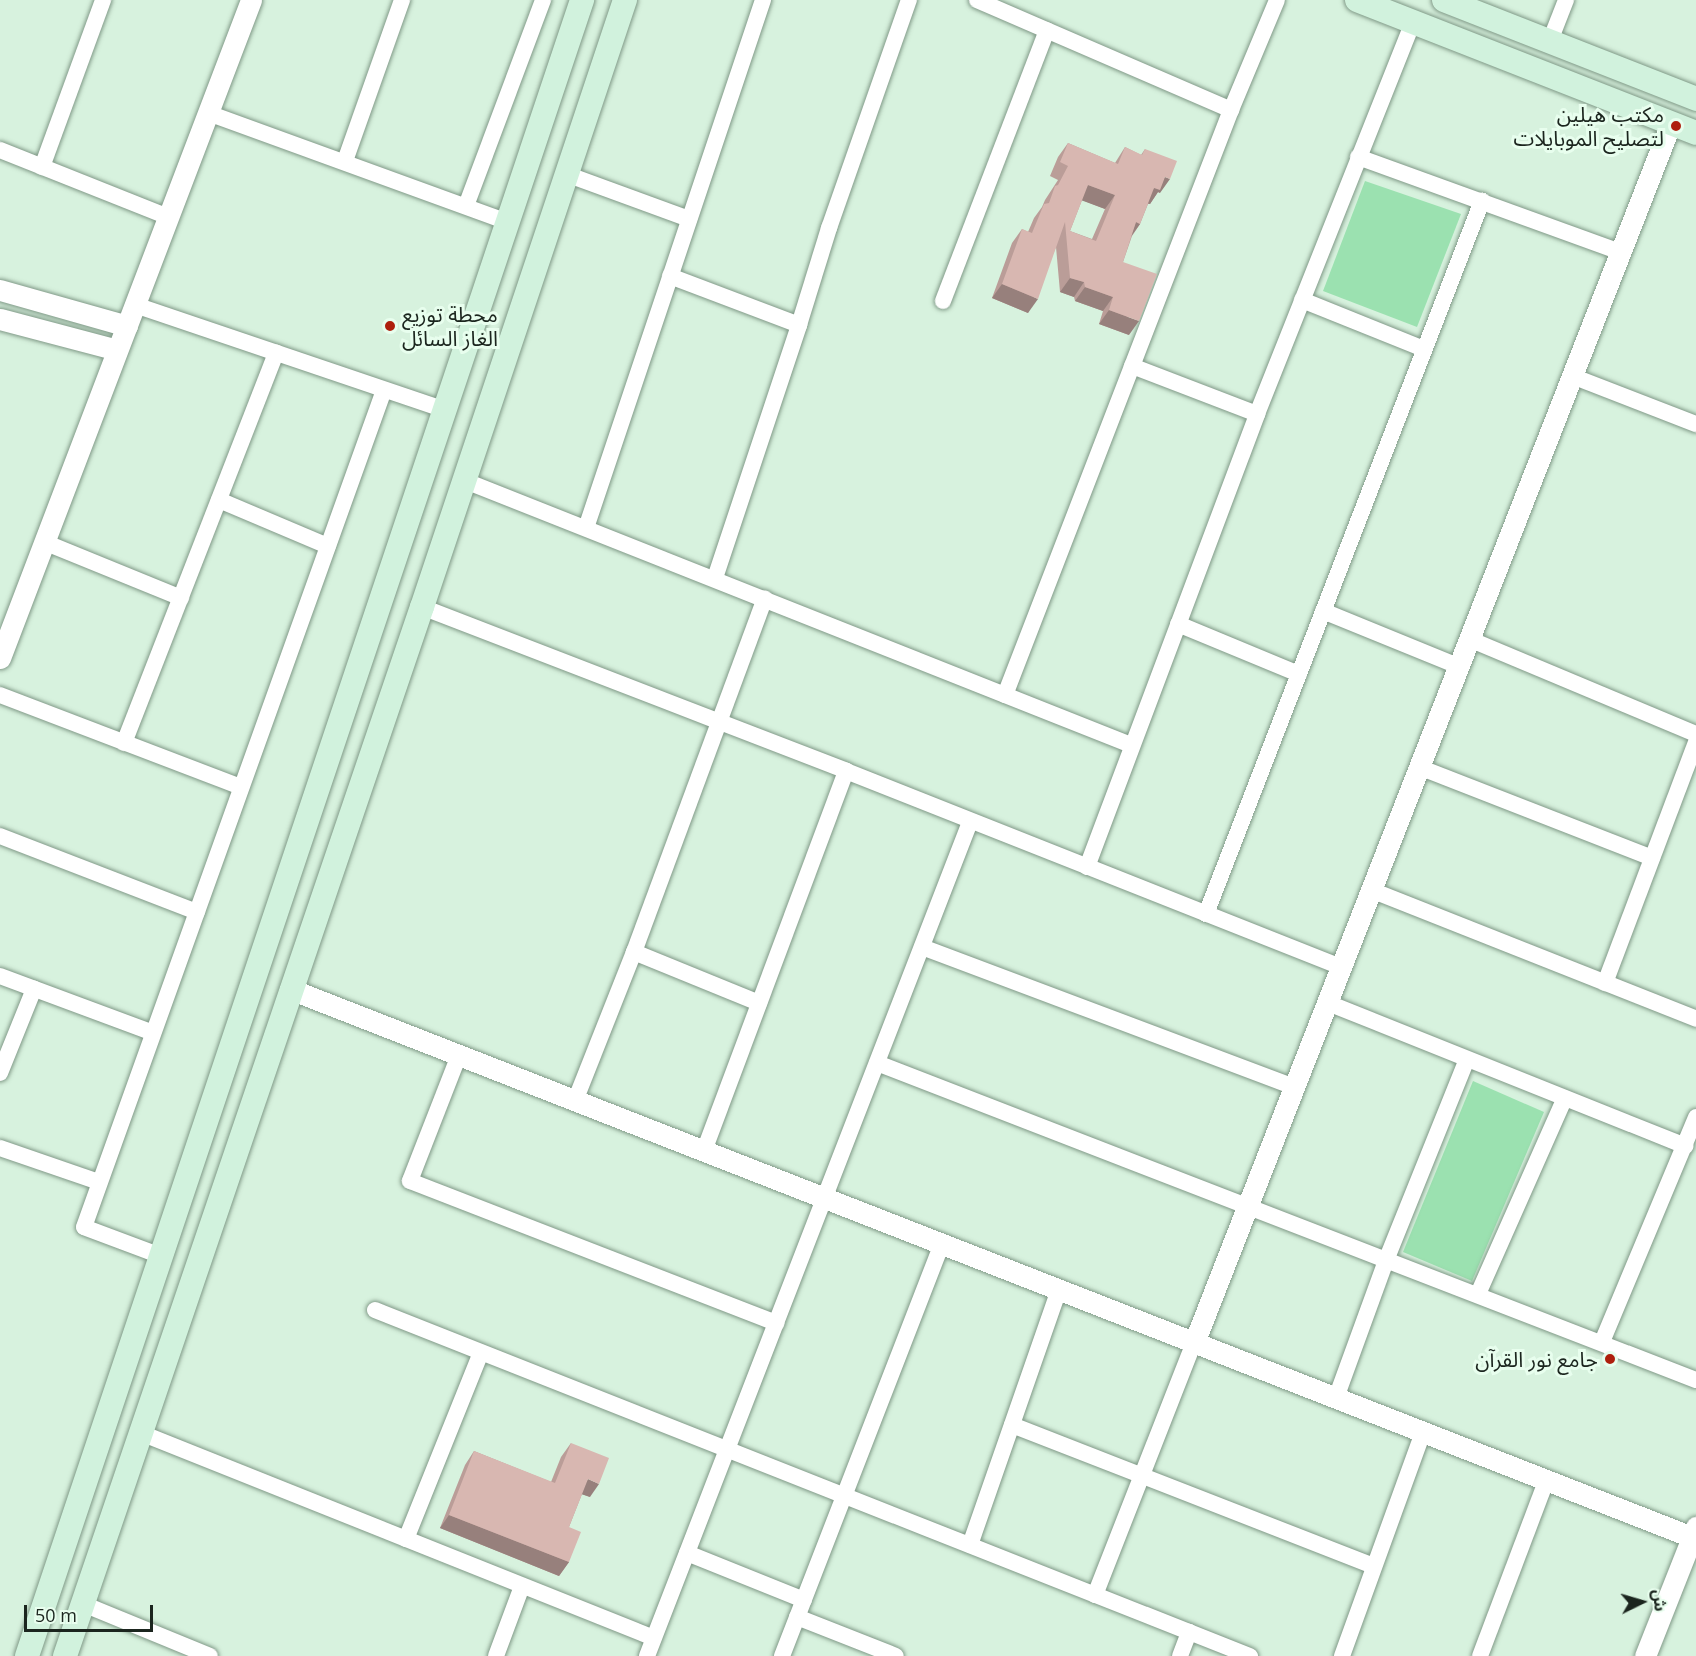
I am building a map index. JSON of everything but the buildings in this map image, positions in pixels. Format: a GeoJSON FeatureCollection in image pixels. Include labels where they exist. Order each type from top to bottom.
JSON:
{"type":"FeatureCollection","features":[{"type":"Feature","properties":{"kind":"main road"},"geometry":{"type":"LineString","coordinates":[[27,1656],[582,0]]}},
{"type":"Feature","properties":{"kind":"main road"},"geometry":{"type":"LineString","coordinates":[[65,1656],[290,989],[422,607],[625,0]]}},
{"type":"Feature","properties":{"kind":"main road"},"geometry":{"type":"LineString","coordinates":[[1357,0],[1696,133]]}},
{"type":"Feature","properties":{"kind":"main road"},"geometry":{"type":"LineString","coordinates":[[1444,0],[1694,93]]}},
{"type":"Feature","properties":{"kind":"main road"},"geometry":{"type":"LineString","coordinates":[[1478,48],[1489,17]]}},
{"type":"Feature","properties":{"kind":"main road"},"geometry":{"type":"LineString","coordinates":[[291,866],[328,880]]}},
{"type":"Feature","properties":{"kind":"street"},"geometry":{"type":"LineString","coordinates":[[42,167],[103,0]]}},
{"type":"Feature","properties":{"kind":"street"},"geometry":{"type":"LineString","coordinates":[[0,658],[251,0]]}},
{"type":"Feature","properties":{"kind":"street"},"geometry":{"type":"LineString","coordinates":[[345,161],[402,0]]}},
{"type":"Feature","properties":{"kind":"street"},"geometry":{"type":"LineString","coordinates":[[466,206],[543,0]]}},
{"type":"Feature","properties":{"kind":"street"},"geometry":{"type":"LineString","coordinates":[[586,528],[763,0]]}},
{"type":"Feature","properties":{"kind":"street"},"geometry":{"type":"LineString","coordinates":[[715,578],[800,325],[829,228],[909,0]]}},
{"type":"Feature","properties":{"kind":"street"},"geometry":{"type":"LineString","coordinates":[[1005,695],[1231,110],[1277,0]]}},
{"type":"Feature","properties":{"kind":"street"},"geometry":{"type":"LineString","coordinates":[[1550,41],[1566,0]]}},
{"type":"Feature","properties":{"kind":"street"},"geometry":{"type":"LineString","coordinates":[[988,2],[1231,110]]}},
{"type":"Feature","properties":{"kind":"street"},"geometry":{"type":"LineString","coordinates":[[1087,867],[1257,414],[1413,22]]}},
{"type":"Feature","properties":{"kind":"street"},"geometry":{"type":"LineString","coordinates":[[943,301],[1047,30]]}},
{"type":"Feature","properties":{"kind":"street"},"geometry":{"type":"LineString","coordinates":[[208,113],[508,222]]}},
{"type":"Feature","properties":{"kind":"street"},"geometry":{"type":"LineString","coordinates":[[1095,1595],[1671,123]]}},
{"type":"Feature","properties":{"kind":"street"},"geometry":{"type":"LineString","coordinates":[[0,150],[168,217]]}},
{"type":"Feature","properties":{"kind":"street"},"geometry":{"type":"LineString","coordinates":[[1358,157],[1620,252]]}},
{"type":"Feature","properties":{"kind":"street"},"geometry":{"type":"LineString","coordinates":[[566,174],[689,219]]}},
{"type":"Feature","properties":{"kind":"street"},"geometry":{"type":"LineString","coordinates":[[1206,914],[1482,201]]}},
{"type":"Feature","properties":{"kind":"street"},"geometry":{"type":"LineString","coordinates":[[670,276],[800,325]]}},
{"type":"Feature","properties":{"kind":"street"},"geometry":{"type":"LineString","coordinates":[[0,290],[127,326]]}},
{"type":"Feature","properties":{"kind":"street"},"geometry":{"type":"LineString","coordinates":[[1302,300],[1424,349]]}},
{"type":"Feature","properties":{"kind":"street"},"geometry":{"type":"LineString","coordinates":[[135,305],[445,410]]}},
{"type":"Feature","properties":{"kind":"street"},"geometry":{"type":"LineString","coordinates":[[0,319],[117,350]]}},
{"type":"Feature","properties":{"kind":"street"},"geometry":{"type":"LineString","coordinates":[[124,743],[276,353]]}},
{"type":"Feature","properties":{"kind":"street"},"geometry":{"type":"LineString","coordinates":[[1132,366],[1257,414]]}},
{"type":"Feature","properties":{"kind":"street"},"geometry":{"type":"LineString","coordinates":[[1572,376],[1696,424]]}},
{"type":"Feature","properties":{"kind":"street"},"geometry":{"type":"LineString","coordinates":[[161,1256],[84,1227],[384,390]]}},
{"type":"Feature","properties":{"kind":"street"},"geometry":{"type":"LineString","coordinates":[[463,480],[715,578],[1131,745]]}},
{"type":"Feature","properties":{"kind":"street"},"geometry":{"type":"LineString","coordinates":[[219,500],[328,546]]}},
{"type":"Feature","properties":{"kind":"street"},"geometry":{"type":"LineString","coordinates":[[44,542],[181,598]]}},
{"type":"Feature","properties":{"kind":"street"},"geometry":{"type":"LineString","coordinates":[[575,1101],[634,952],[765,598]]}},
{"type":"Feature","properties":{"kind":"street"},"geometry":{"type":"LineString","coordinates":[[422,607],[846,771],[1341,967]]}},
{"type":"Feature","properties":{"kind":"street"},"geometry":{"type":"LineString","coordinates":[[1323,611],[1458,666]]}},
{"type":"Feature","properties":{"kind":"street"},"geometry":{"type":"LineString","coordinates":[[1178,624],[1299,674]]}},
{"type":"Feature","properties":{"kind":"street"},"geometry":{"type":"LineString","coordinates":[[1469,639],[1696,734]]}},
{"type":"Feature","properties":{"kind":"street"},"geometry":{"type":"LineString","coordinates":[[0,695],[241,787]]}},
{"type":"Feature","properties":{"kind":"street"},"geometry":{"type":"LineString","coordinates":[[1605,983],[1696,742]]}},
{"type":"Feature","properties":{"kind":"street"},"geometry":{"type":"LineString","coordinates":[[1419,767],[1652,858]]}},
{"type":"Feature","properties":{"kind":"street"},"geometry":{"type":"LineString","coordinates":[[704,1151],[846,771]]}},
{"type":"Feature","properties":{"kind":"street"},"geometry":{"type":"LineString","coordinates":[[647,1656],[970,822]]}},
{"type":"Feature","properties":{"kind":"street"},"geometry":{"type":"LineString","coordinates":[[0,836],[196,912]]}},
{"type":"Feature","properties":{"kind":"street"},"geometry":{"type":"LineString","coordinates":[[1371,890],[1696,1019]]}},
{"type":"Feature","properties":{"kind":"street"},"geometry":{"type":"LineString","coordinates":[[922,947],[1294,1087]]}},
{"type":"Feature","properties":{"kind":"street"},"geometry":{"type":"LineString","coordinates":[[634,952],[759,1003]]}},
{"type":"Feature","properties":{"kind":"street"},"geometry":{"type":"LineString","coordinates":[[0,976],[153,1033]]}},
{"type":"Feature","properties":{"kind":"street"},"geometry":{"type":"LineString","coordinates":[[0,1073],[34,989]]}},
{"type":"Feature","properties":{"kind":"street"},"geometry":{"type":"LineString","coordinates":[[290,989],[1423,1432],[1546,1481],[1692,1544],[1645,1656]]}},
{"type":"Feature","properties":{"kind":"street"},"geometry":{"type":"LineString","coordinates":[[1328,1003],[1685,1146]]}},
{"type":"Feature","properties":{"kind":"street"},"geometry":{"type":"LineString","coordinates":[[459,1055],[410,1181],[776,1323]]}},
{"type":"Feature","properties":{"kind":"street"},"geometry":{"type":"LineString","coordinates":[[1336,1398],[1387,1258],[1467,1059]]}},
{"type":"Feature","properties":{"kind":"street"},"geometry":{"type":"LineString","coordinates":[[877,1063],[1387,1258],[1696,1380]]}},
{"type":"Feature","properties":{"kind":"street"},"geometry":{"type":"LineString","coordinates":[[1478,1294],[1565,1098]]}},
{"type":"Feature","properties":{"kind":"street"},"geometry":{"type":"LineString","coordinates":[[1602,1342],[1696,1117]]}},
{"type":"Feature","properties":{"kind":"street"},"geometry":{"type":"LineString","coordinates":[[0,1148],[99,1182]]}},
{"type":"Feature","properties":{"kind":"street"},"geometry":{"type":"LineString","coordinates":[[782,1656],[942,1244]]}},
{"type":"Feature","properties":{"kind":"street"},"geometry":{"type":"LineString","coordinates":[[970,1545],[1059,1290]]}},
{"type":"Feature","properties":{"kind":"street"},"geometry":{"type":"LineString","coordinates":[[375,1310],[1250,1656]]}},
{"type":"Feature","properties":{"kind":"street"},"geometry":{"type":"LineString","coordinates":[[406,1539],[481,1352]]}},
{"type":"Feature","properties":{"kind":"street"},"geometry":{"type":"LineString","coordinates":[[1012,1425],[1374,1566]]}},
{"type":"Feature","properties":{"kind":"street"},"geometry":{"type":"LineString","coordinates":[[1342,1656],[1423,1432]]}},
{"type":"Feature","properties":{"kind":"street"},"geometry":{"type":"LineString","coordinates":[[141,1433],[654,1638]]}},
{"type":"Feature","properties":{"kind":"street"},"geometry":{"type":"LineString","coordinates":[[1480,1656],[1546,1481]]}},
{"type":"Feature","properties":{"kind":"street"},"geometry":{"type":"LineString","coordinates":[[687,1553],[804,1600]]}},
{"type":"Feature","properties":{"kind":"street"},"geometry":{"type":"LineString","coordinates":[[496,1656],[522,1586]]}},
{"type":"Feature","properties":{"kind":"street"},"geometry":{"type":"LineString","coordinates":[[83,1604],[210,1656]]}},
{"type":"Feature","properties":{"kind":"street"},"geometry":{"type":"LineString","coordinates":[[797,1617],[896,1656]]}},
{"type":"Feature","properties":{"kind":"street"},"geometry":{"type":"LineString","coordinates":[[1180,1656],[1189,1632]]}},
{"type":"Feature","properties":{"kind":"green space"},"geometry":{"type":"Polygon","coordinates":[[[1365,181],[1461,214],[1417,327],[1323,291],[1365,181]]]}},
{"type":"Feature","properties":{"kind":"green space"},"geometry":{"type":"Polygon","coordinates":[[[1473,1081],[1544,1112],[1472,1281],[1403,1252],[1473,1081]]]}},
{"type":"Feature","properties":{"kind":"place","name":"مكتب هيلين لتصليح الموبايلات"},"geometry":{"type":"Point","coordinates":[1676,126]}},
{"type":"Feature","properties":{"kind":"place","name":"محطة توزيع الغاز السائل"},"geometry":{"type":"Point","coordinates":[390,326]}},
{"type":"Feature","properties":{"kind":"place","name":"جامع نور القرآن"},"geometry":{"type":"Point","coordinates":[1610,1359]}}]}
